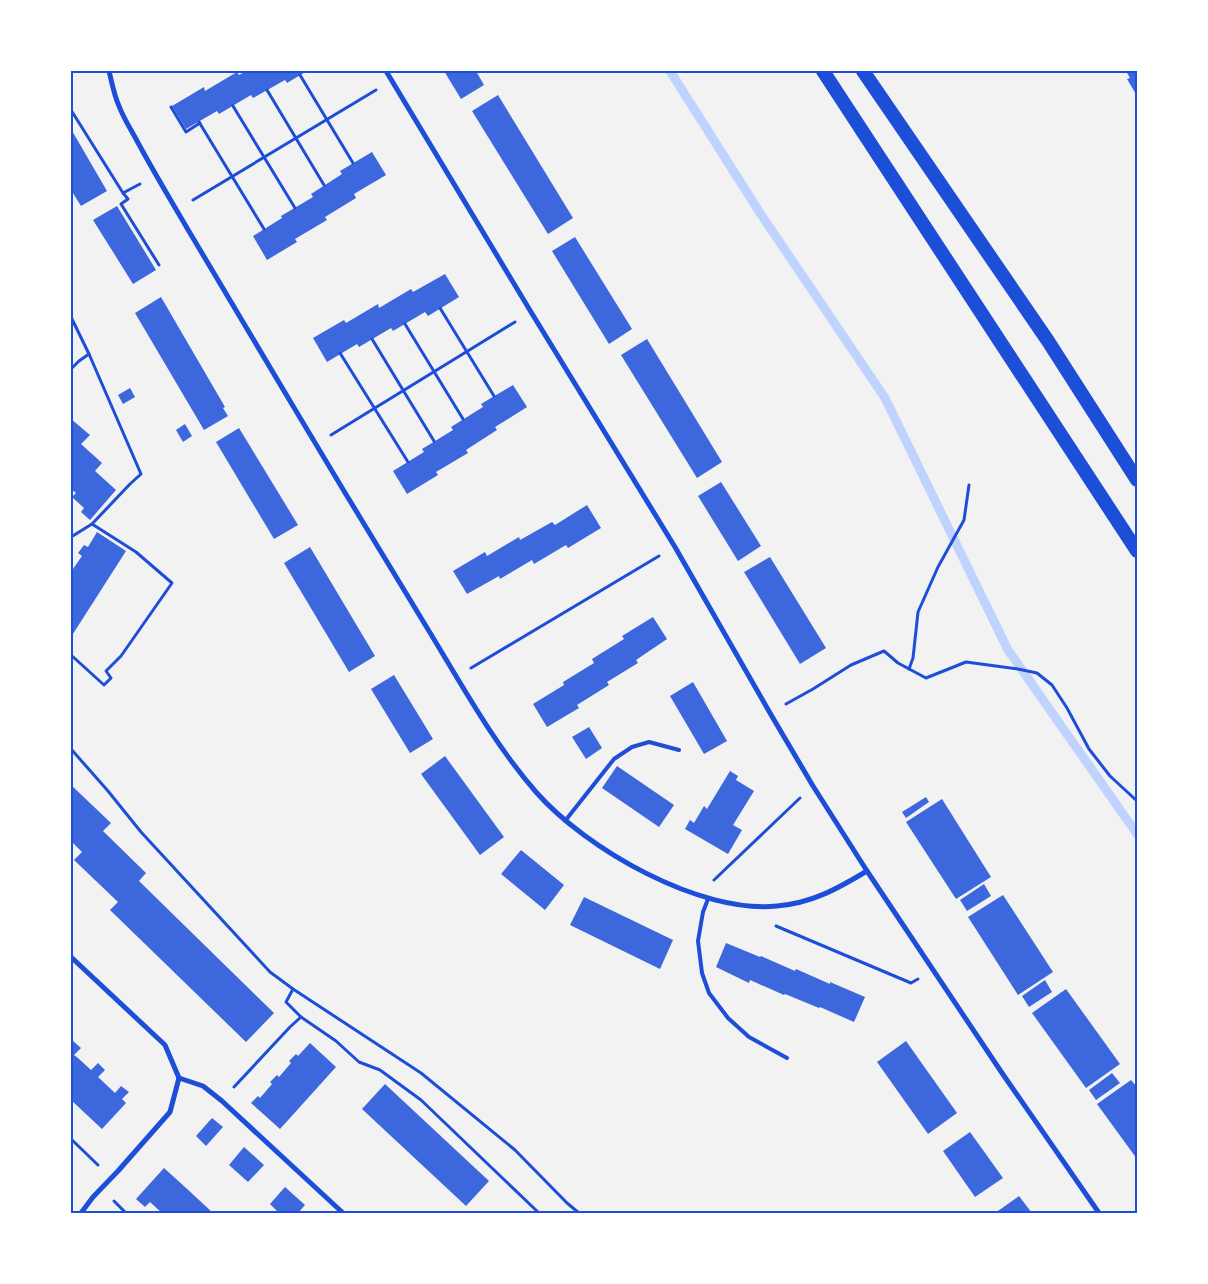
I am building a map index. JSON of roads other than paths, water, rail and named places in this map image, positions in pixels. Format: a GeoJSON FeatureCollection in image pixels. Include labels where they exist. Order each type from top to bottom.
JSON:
{"type":"FeatureCollection","features":[{"type":"Feature","properties":{"kind":"highway"},"geometry":{"type":"LineString","coordinates":[[823,71],[1137,551]]}},
{"type":"Feature","properties":{"kind":"highway"},"geometry":{"type":"LineString","coordinates":[[863,71],[1048,341],[1137,480]]}},
{"type":"Feature","properties":{"kind":"street"},"geometry":{"type":"LineString","coordinates":[[109,71],[119,107],[156,176],[457,677],[502,748],[537,793],[565,821],[628,864],[662,881],[708,899],[747,906],[774,907],[795,904],[817,898],[867,872]]}},
{"type":"Feature","properties":{"kind":"street"},"geometry":{"type":"LineString","coordinates":[[386,71],[675,547],[813,786],[867,872],[1099,1213]]}},
{"type":"Feature","properties":{"kind":"street"},"geometry":{"type":"LineString","coordinates":[[71,957],[165,1045],[179,1078],[170,1112],[93,1197],[81,1213]]}},
{"type":"Feature","properties":{"kind":"street"},"geometry":{"type":"LineString","coordinates":[[179,1078],[203,1086],[222,1101],[343,1213]]}},
{"type":"Feature","properties":{"kind":"lane"},"geometry":{"type":"LineString","coordinates":[[565,821],[614,759],[632,747],[649,742],[679,750]]}},
{"type":"Feature","properties":{"kind":"lane"},"geometry":{"type":"LineString","coordinates":[[708,899],[703,912],[698,941],[702,973],[709,993],[728,1018],[749,1037],[787,1058]]}},
{"type":"Feature","properties":{"kind":"waterway"},"geometry":{"type":"LineString","coordinates":[[670,71],[760,213],[885,398],[1008,650],[1137,834]]}}]}
